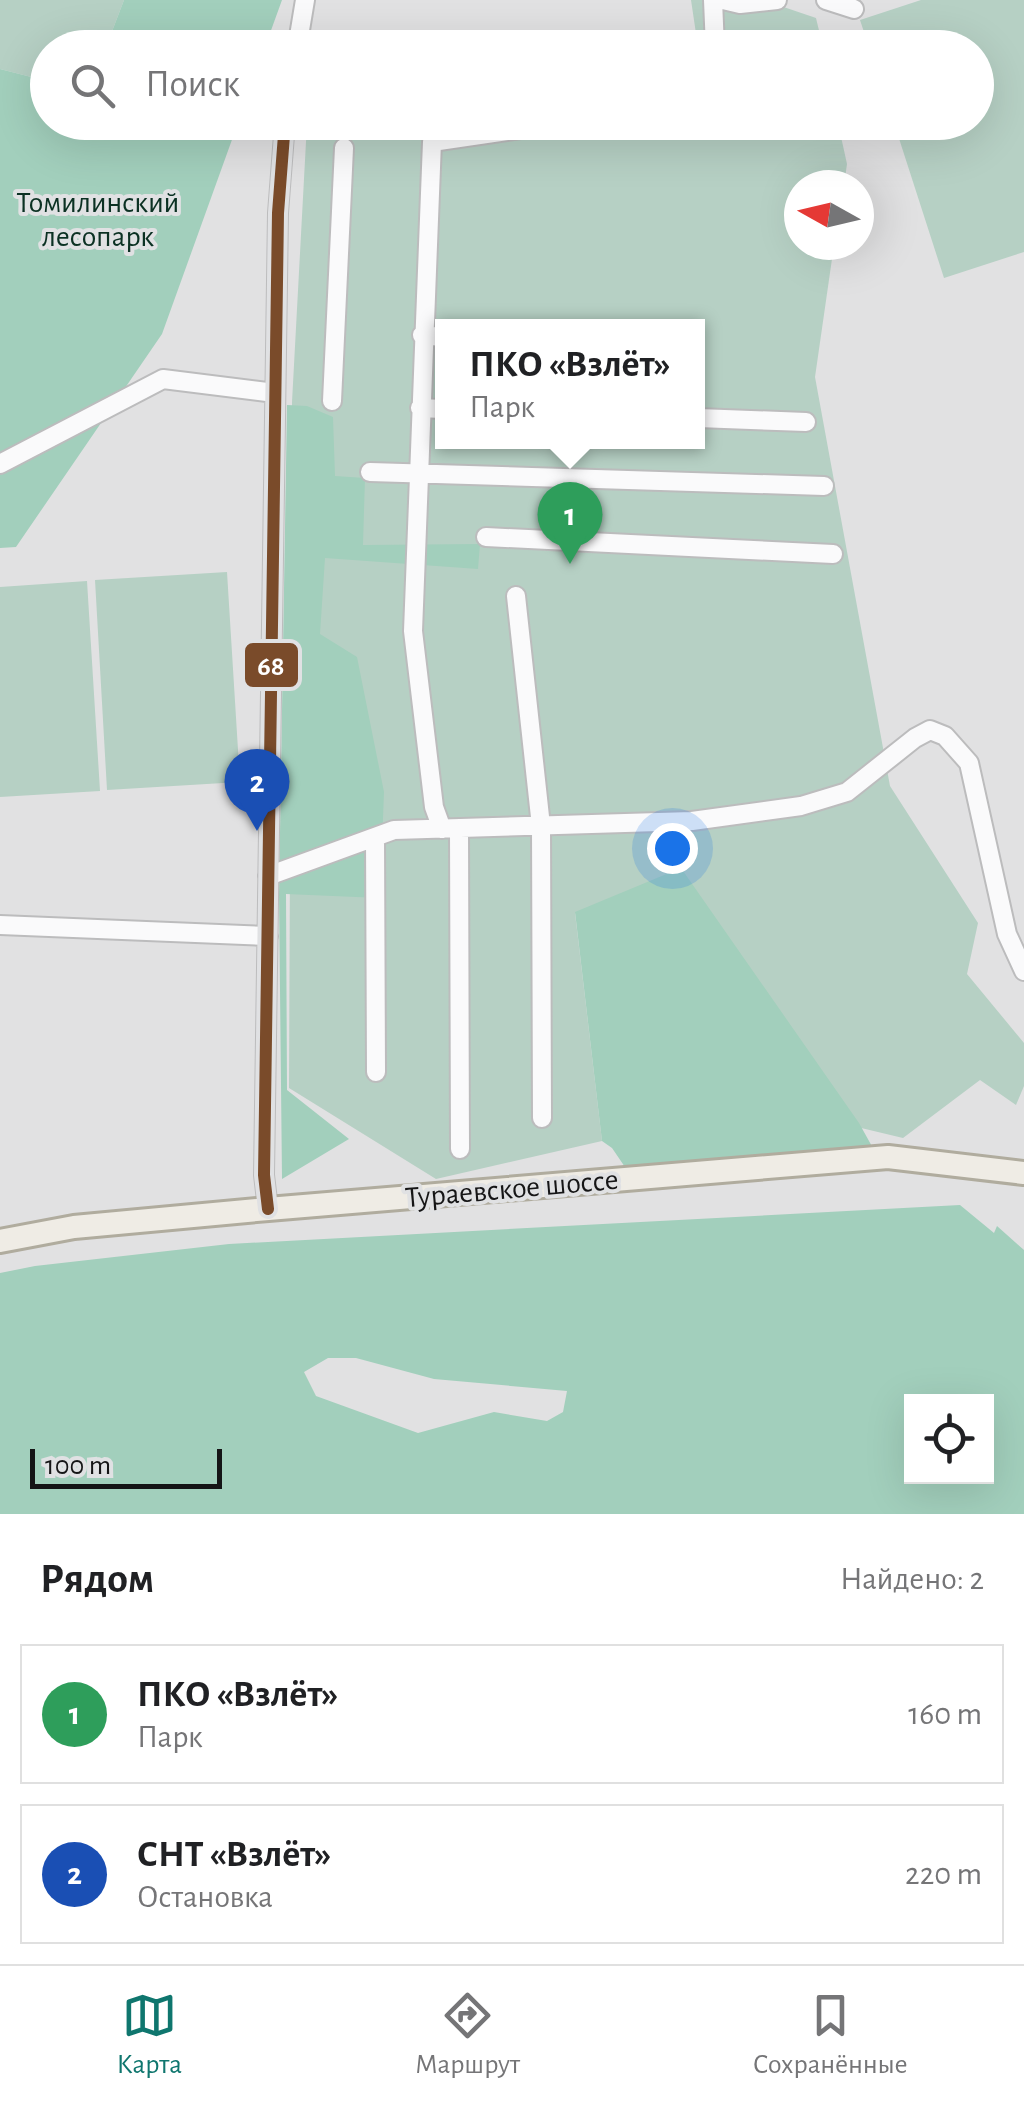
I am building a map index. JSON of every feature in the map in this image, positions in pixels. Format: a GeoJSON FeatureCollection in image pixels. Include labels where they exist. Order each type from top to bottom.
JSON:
{"type":"FeatureCollection","features":[{"type":"Feature","properties":{"kind":"main road","name":"Тураевское шоссе"},"geometry":{"type":"LineString","coordinates":[[0,1241],[74,1227],[268,1208],[888,1157],[1024,1173]]}},
{"type":"Feature","properties":{"kind":"street"},"geometry":{"type":"LineString","coordinates":[[300,30],[305,0]]}},
{"type":"Feature","properties":{"kind":"street"},"geometry":{"type":"LineString","coordinates":[[713,0],[714,30]]}},
{"type":"Feature","properties":{"kind":"street"},"geometry":{"type":"LineString","coordinates":[[724,0],[740,4],[778,0]]}},
{"type":"Feature","properties":{"kind":"street"},"geometry":{"type":"LineString","coordinates":[[826,0],[854,9]]}},
{"type":"Feature","properties":{"kind":"street"},"geometry":{"type":"LineString","coordinates":[[268,1208],[264,1175],[275,393],[278,213],[284,140]]}},
{"type":"Feature","properties":{"kind":"street"},"geometry":{"type":"LineString","coordinates":[[446,140],[432,142],[413,631],[434,807],[450,829],[460,1150]]}},
{"type":"Feature","properties":{"kind":"street"},"geometry":{"type":"LineString","coordinates":[[332,401],[344,148]]}},
{"type":"Feature","properties":{"kind":"street"},"geometry":{"type":"LineString","coordinates":[[422,335],[435,336]]}},
{"type":"Feature","properties":{"kind":"street"},"geometry":{"type":"LineString","coordinates":[[0,464],[162,379],[275,393]]}},
{"type":"Feature","properties":{"kind":"street"},"geometry":{"type":"LineString","coordinates":[[420,408],[435,409]]}},
{"type":"Feature","properties":{"kind":"street"},"geometry":{"type":"LineString","coordinates":[[705,418],[806,422]]}},
{"type":"Feature","properties":{"kind":"street"},"geometry":{"type":"LineString","coordinates":[[370,472],[824,486]]}},
{"type":"Feature","properties":{"kind":"street"},"geometry":{"type":"LineString","coordinates":[[486,538],[833,554]]}},
{"type":"Feature","properties":{"kind":"street"},"geometry":{"type":"LineString","coordinates":[[516,596],[542,826],[542,1118]]}},
{"type":"Feature","properties":{"kind":"street"},"geometry":{"type":"LineString","coordinates":[[268,876],[394,830],[692,821],[801,806],[847,792],[930,730],[945,736],[969,762],[1007,934],[1024,971]]}},
{"type":"Feature","properties":{"kind":"street"},"geometry":{"type":"LineString","coordinates":[[375,838],[376,1072]]}},
{"type":"Feature","properties":{"kind":"street"},"geometry":{"type":"LineString","coordinates":[[0,925],[268,936]]}},
{"type":"Feature","properties":{"kind":"green space"},"geometry":{"type":"Polygon","coordinates":[[[0,0],[124,0],[113,30],[30,30],[30,77],[0,69],[0,0]]]}},
{"type":"Feature","properties":{"kind":"green space"},"geometry":{"type":"Polygon","coordinates":[[[124,0],[282,0],[271,30],[113,30],[124,0]]]}},
{"type":"Feature","properties":{"kind":"green space"},"geometry":{"type":"Polygon","coordinates":[[[691,0],[763,0],[816,18],[819,30],[695,30],[691,0]]]}},
{"type":"Feature","properties":{"kind":"green space"},"geometry":{"type":"Polygon","coordinates":[[[921,0],[1024,0],[1024,252],[944,278],[899,140],[994,140],[994,30],[863,30],[860,20],[921,0]]]}},
{"type":"Feature","properties":{"kind":"green space","name":"Томилинский лесопарк"},"geometry":{"type":"Polygon","coordinates":[[[0,69],[30,77],[30,140],[232,140],[162,334],[16,547],[0,548],[0,69]]]}},
{"type":"Feature","properties":{"kind":"green space"},"geometry":{"type":"Polygon","coordinates":[[[306,140],[842,140],[846,170],[784,170],[784,260],[832,260],[815,377],[890,786],[978,923],[967,974],[1024,1043],[1024,1086],[1016,1105],[980,1080],[903,1138],[857,1127],[575,913],[602,1141],[436,1179],[289,1088],[292,402],[306,140]]]}},
{"type":"Feature","properties":{"kind":"green space"},"geometry":{"type":"Polygon","coordinates":[[[287,405],[307,406],[333,417],[335,476],[365,478],[363,545],[480,544],[478,569],[325,558],[320,634],[357,657],[384,792],[380,898],[286,894],[287,1090],[349,1139],[282,1179],[279,894],[287,405]]]}},
{"type":"Feature","properties":{"kind":"green space"},"geometry":{"type":"Polygon","coordinates":[[[227,572],[240,782],[107,790],[95,580],[227,572]]]}},
{"type":"Feature","properties":{"kind":"green space"},"geometry":{"type":"Polygon","coordinates":[[[87,581],[100,791],[0,797],[0,587],[87,581]]]}},
{"type":"Feature","properties":{"kind":"green space"},"geometry":{"type":"Polygon","coordinates":[[[681,868],[874,1150],[627,1170],[612,1148],[602,1141],[575,912],[681,868]]]}},
{"type":"Feature","properties":{"kind":"green space"},"geometry":{"type":"Polygon","coordinates":[[[960,1205],[994,1233],[997,1226],[1024,1250],[1024,1514],[0,1514],[0,1273],[229,1244],[960,1205]],[[328,1358],[304,1372],[316,1396],[418,1433],[494,1412],[547,1421],[563,1412],[567,1391],[434,1379],[356,1358],[328,1358]]]}},
{"type":"Feature","properties":{"kind":"transit line","name":"68"},"geometry":{"type":"LineString","coordinates":[[268,1209],[264,1175],[278,213],[284,140]]}},
{"type":"Feature","properties":{"kind":"place","name":"ПКО «Взлёт»"},"geometry":{"type":"Point","coordinates":[570,564]}},
{"type":"Feature","properties":{"kind":"place","name":"СНТ «Взлёт»"},"geometry":{"type":"Point","coordinates":[257,831]}}]}
